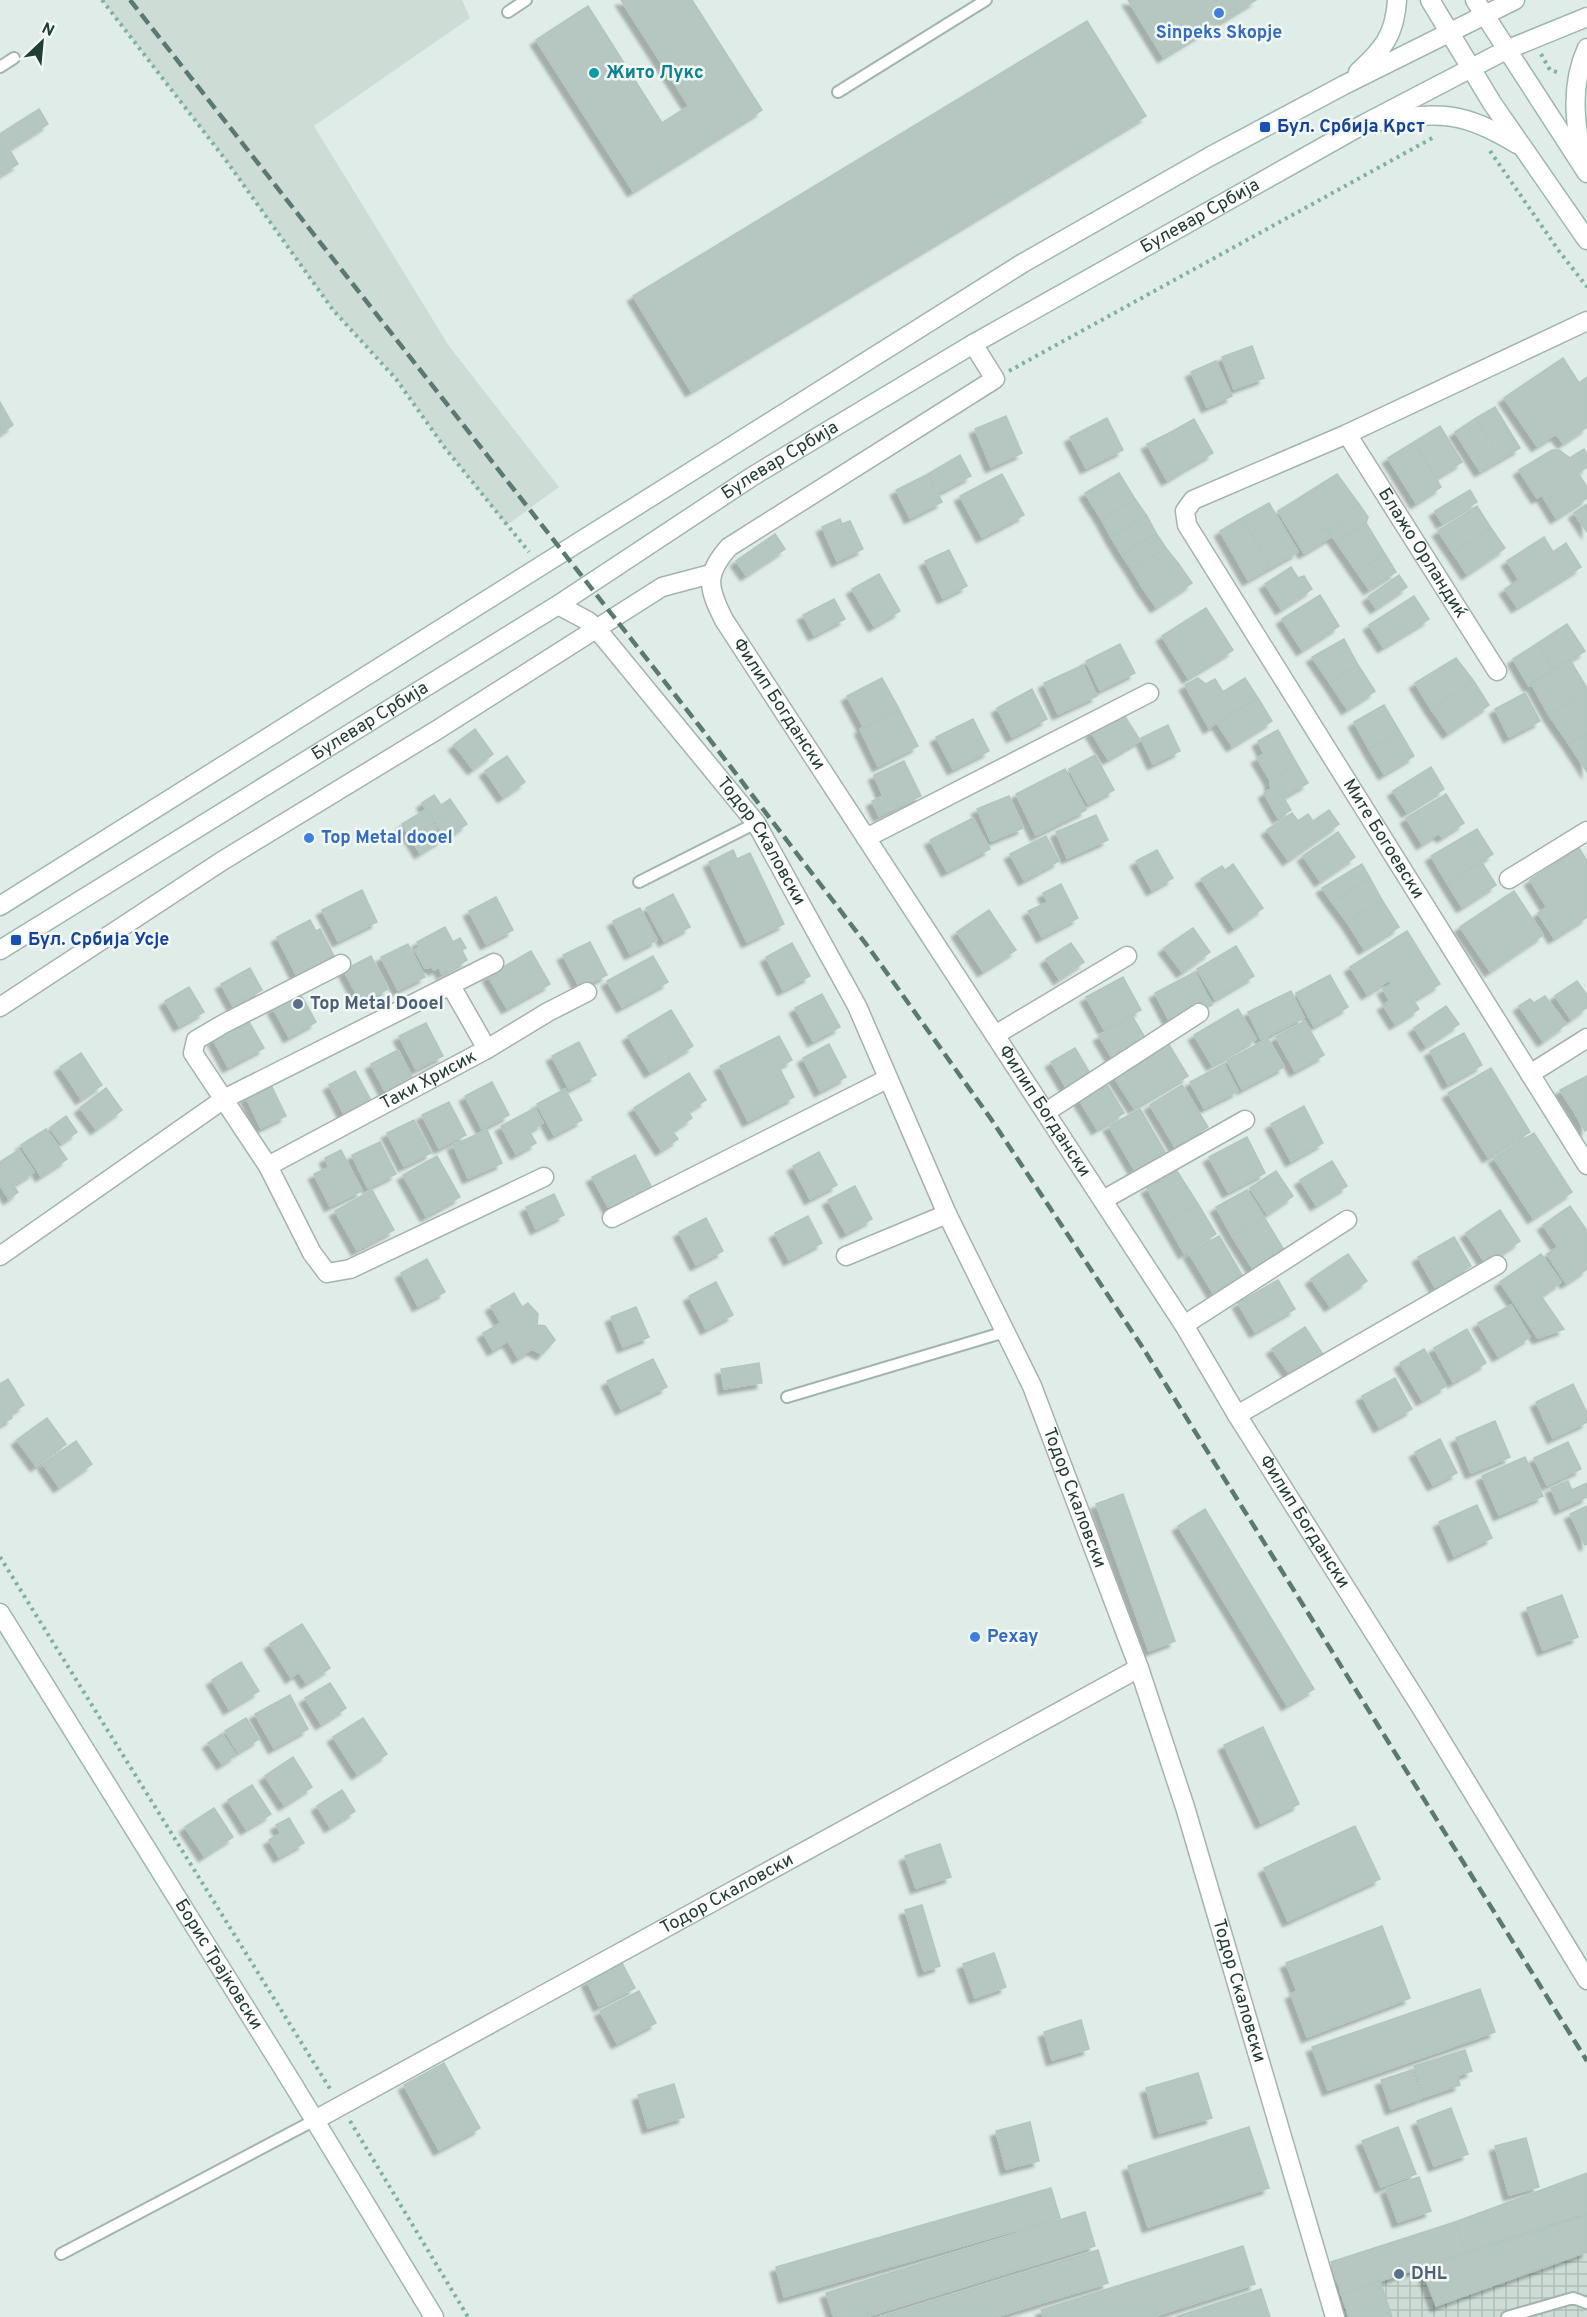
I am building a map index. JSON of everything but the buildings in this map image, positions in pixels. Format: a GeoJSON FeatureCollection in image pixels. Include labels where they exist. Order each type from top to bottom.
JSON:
{"type":"FeatureCollection","features":[{"type":"Feature","properties":{"kind":"street"},"geometry":{"type":"LineString","coordinates":[[1344,85],[1383,47],[1391,33],[1396,16],[1397,0]]}},
{"type":"Feature","properties":{"kind":"street"},"geometry":{"type":"LineString","coordinates":[[1430,0],[1521,146],[1587,240]]}},
{"type":"Feature","properties":{"kind":"street","name":"Булевар Србија"},"geometry":{"type":"LineString","coordinates":[[0,906],[1023,264],[1199,163],[1449,32],[1480,8],[1515,0]]}},
{"type":"Feature","properties":{"kind":"street"},"geometry":{"type":"LineString","coordinates":[[1480,8],[1585,170]]}},
{"type":"Feature","properties":{"kind":"street","name":"Булевар Србија"},"geometry":{"type":"LineString","coordinates":[[0,950],[558,605],[753,476],[973,345],[1364,124],[1506,50],[1587,17]]}},
{"type":"Feature","properties":{"kind":"street"},"geometry":{"type":"LineString","coordinates":[[1585,170],[1574,94],[1577,74],[1587,48]]}},
{"type":"Feature","properties":{"kind":"street"},"geometry":{"type":"LineString","coordinates":[[1364,124],[1404,117],[1447,115],[1466,118],[1521,146]]}},
{"type":"Feature","properties":{"kind":"street"},"geometry":{"type":"LineString","coordinates":[[1347,434],[1587,321]]}},
{"type":"Feature","properties":{"kind":"street"},"geometry":{"type":"LineString","coordinates":[[0,1007],[222,861],[437,730],[662,587],[711,574],[717,560],[729,547],[754,529],[995,379],[973,345]]}},
{"type":"Feature","properties":{"kind":"street","name":"Мите Богоевски"},"geometry":{"type":"LineString","coordinates":[[1347,434],[1193,500],[1185,511],[1187,525],[1587,1165]]}},
{"type":"Feature","properties":{"kind":"street","name":"Блажо Орландиќ"},"geometry":{"type":"LineString","coordinates":[[1347,434],[1497,671]]}},
{"type":"Feature","properties":{"kind":"street","name":"Филип Богдански"},"geometry":{"type":"LineString","coordinates":[[711,574],[710,588],[724,620],[1184,1325],[1587,1980]]}},
{"type":"Feature","properties":{"kind":"street","name":"Тодор Скаловски"},"geometry":{"type":"LineString","coordinates":[[558,605],[588,621],[596,628],[756,823],[857,1006],[947,1214],[1032,1386],[1139,1668],[1185,1807],[1335,2317]]}},
{"type":"Feature","properties":{"kind":"street"},"geometry":{"type":"LineString","coordinates":[[866,838],[1149,693]]}},
{"type":"Feature","properties":{"kind":"street"},"geometry":{"type":"LineString","coordinates":[[1509,879],[1587,831]]}},
{"type":"Feature","properties":{"kind":"street"},"geometry":{"type":"LineString","coordinates":[[995,1035],[1126,956]]}},
{"type":"Feature","properties":{"kind":"street"},"geometry":{"type":"LineString","coordinates":[[0,1256],[224,1099],[494,963]]}},
{"type":"Feature","properties":{"kind":"street"},"geometry":{"type":"LineString","coordinates":[[341,964],[196,1040],[194,1053],[268,1166],[312,1253],[327,1273],[350,1269],[544,1177]]}},
{"type":"Feature","properties":{"kind":"street"},"geometry":{"type":"LineString","coordinates":[[451,986],[487,1049]]}},
{"type":"Feature","properties":{"kind":"street","name":"Таки Хрисик"},"geometry":{"type":"LineString","coordinates":[[268,1166],[487,1049],[548,1011],[587,992]]}},
{"type":"Feature","properties":{"kind":"street"},"geometry":{"type":"LineString","coordinates":[[1046,1112],[1199,1013]]}},
{"type":"Feature","properties":{"kind":"street"},"geometry":{"type":"LineString","coordinates":[[1530,1074],[1587,1038]]}},
{"type":"Feature","properties":{"kind":"street"},"geometry":{"type":"LineString","coordinates":[[612,1218],[887,1079]]}},
{"type":"Feature","properties":{"kind":"street"},"geometry":{"type":"LineString","coordinates":[[1103,1200],[1245,1120]]}},
{"type":"Feature","properties":{"kind":"street"},"geometry":{"type":"LineString","coordinates":[[846,1256],[947,1214]]}},
{"type":"Feature","properties":{"kind":"street"},"geometry":{"type":"LineString","coordinates":[[1184,1325],[1347,1220]]}},
{"type":"Feature","properties":{"kind":"street"},"geometry":{"type":"LineString","coordinates":[[1238,1415],[1497,1265]]}},
{"type":"Feature","properties":{"kind":"street","name":"Борис Трајковски"},"geometry":{"type":"LineString","coordinates":[[0,1613],[315,2120],[434,2317]]}},
{"type":"Feature","properties":{"kind":"street","name":"Тодор Скаловски"},"geometry":{"type":"LineString","coordinates":[[315,2120],[1139,1668]]}},
{"type":"Feature","properties":{"kind":"lane"},"geometry":{"type":"LineString","coordinates":[[508,12],[526,0]]}},
{"type":"Feature","properties":{"kind":"lane"},"geometry":{"type":"LineString","coordinates":[[838,92],[986,0]]}},
{"type":"Feature","properties":{"kind":"lane"},"geometry":{"type":"LineString","coordinates":[[0,67],[14,58]]}},
{"type":"Feature","properties":{"kind":"lane"},"geometry":{"type":"LineString","coordinates":[[639,882],[756,823]]}},
{"type":"Feature","properties":{"kind":"lane"},"geometry":{"type":"LineString","coordinates":[[787,1396],[1005,1332]]}},
{"type":"Feature","properties":{"kind":"lane"},"geometry":{"type":"LineString","coordinates":[[62,2254],[315,2120]]}},
{"type":"Feature","properties":{"kind":"lane"},"geometry":{"type":"LineString","coordinates":[[1507,2317],[1573,2298],[1587,2303]]}},
{"type":"Feature","properties":{"kind":"path"},"geometry":{"type":"LineString","coordinates":[[102,0],[225,159],[333,310],[396,378],[445,448],[541,566]]}},
{"type":"Feature","properties":{"kind":"path"},"geometry":{"type":"LineString","coordinates":[[995,379],[1446,130]]}},
{"type":"Feature","properties":{"kind":"path"},"geometry":{"type":"LineString","coordinates":[[1484,143],[1587,287]]}},
{"type":"Feature","properties":{"kind":"path"},"geometry":{"type":"LineString","coordinates":[[0,1557],[341,2106],[468,2317]]}},
{"type":"Feature","properties":{"kind":"shaded area"},"geometry":{"type":"Polygon","coordinates":[[[102,0],[462,0],[470,18],[314,126],[449,346],[559,487],[507,525],[445,448],[396,378],[333,310],[225,159],[102,0]]]}},
{"type":"Feature","properties":{"kind":"shaded area"},"geometry":{"type":"Polygon","coordinates":[[[1587,2179],[1587,2317],[1338,2317],[1327,2282],[1587,2179]]]}},
{"type":"Feature","properties":{"kind":"railway"},"geometry":{"type":"LineString","coordinates":[[130,0],[701,728],[869,948],[991,1119],[1143,1348],[1587,2061]]}},
{"type":"Feature","properties":{"kind":"place","name":"Sinpeks Skopje"},"geometry":{"type":"Point","coordinates":[1219,13]}},
{"type":"Feature","properties":{"kind":"place","name":"Жито Лукс"},"geometry":{"type":"Point","coordinates":[594,73]}},
{"type":"Feature","properties":{"kind":"place","name":"Бул. Србија Крст"},"geometry":{"type":"Point","coordinates":[1265,127]}},
{"type":"Feature","properties":{"kind":"place","name":"Top Metal dooel"},"geometry":{"type":"Point","coordinates":[309,838]}},
{"type":"Feature","properties":{"kind":"place","name":"Бул. Србија Усје"},"geometry":{"type":"Point","coordinates":[16,940]}},
{"type":"Feature","properties":{"kind":"place","name":"Top Metal Dooel"},"geometry":{"type":"Point","coordinates":[298,1004]}},
{"type":"Feature","properties":{"kind":"place","name":"Рехау"},"geometry":{"type":"Point","coordinates":[975,1637]}},
{"type":"Feature","properties":{"kind":"place","name":"DHL"},"geometry":{"type":"Point","coordinates":[1399,2274]}}]}
